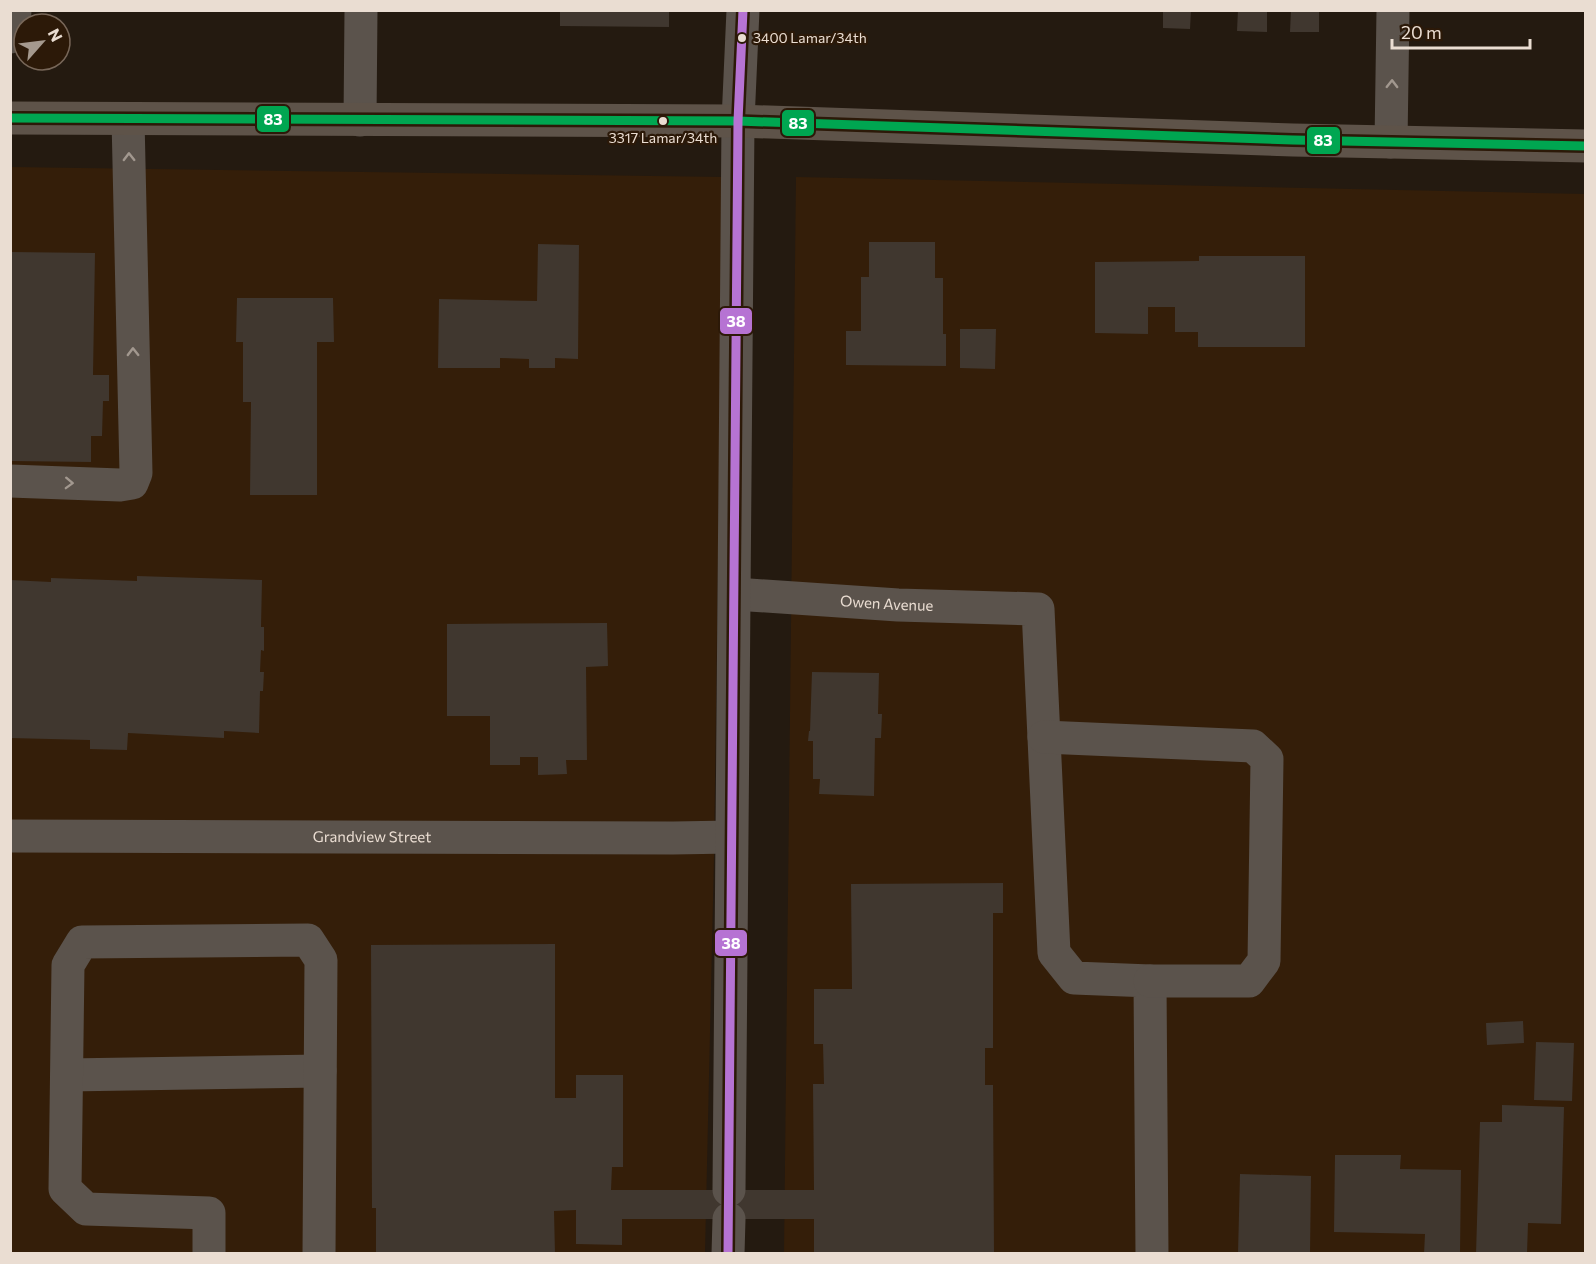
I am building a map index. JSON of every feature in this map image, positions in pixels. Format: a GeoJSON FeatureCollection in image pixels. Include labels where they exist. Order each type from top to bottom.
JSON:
{"type":"FeatureCollection","features":[{"type":"Feature","properties":{"kind":"main road"},"geometry":{"type":"LineString","coordinates":[[10,118],[738,121],[1586,146]]}},
{"type":"Feature","properties":{"kind":"street"},"geometry":{"type":"LineString","coordinates":[[10,37],[15,27],[15,10]]}},
{"type":"Feature","properties":{"kind":"street"},"geometry":{"type":"LineString","coordinates":[[360,120],[361,10]]}},
{"type":"Feature","properties":{"kind":"street"},"geometry":{"type":"LineString","coordinates":[[728,1254],[738,121],[743,10]]}},
{"type":"Feature","properties":{"kind":"street"},"geometry":{"type":"LineString","coordinates":[[1390,142],[1393,10]]}},
{"type":"Feature","properties":{"kind":"street"},"geometry":{"type":"LineString","coordinates":[[10,481],[120,485],[132,483],[136,473],[128,119]]}},
{"type":"Feature","properties":{"kind":"street","name":"Owen Avenue"},"geometry":{"type":"LineString","coordinates":[[735,594],[898,605],[1038,609],[1044,737]]}},
{"type":"Feature","properties":{"kind":"street"},"geometry":{"type":"LineString","coordinates":[[1044,737],[1253,746],[1267,759],[1264,961],[1249,981],[1074,978],[1054,953],[1044,737]]}},
{"type":"Feature","properties":{"kind":"street","name":"Grandview Street"},"geometry":{"type":"LineString","coordinates":[[10,836],[731,837]]}},
{"type":"Feature","properties":{"kind":"street"},"geometry":{"type":"LineString","coordinates":[[209,1254],[209,1213],[86,1209],[65,1188],[68,964],[82,942],[308,940],[321,960],[319,1254]]}},
{"type":"Feature","properties":{"kind":"street"},"geometry":{"type":"LineString","coordinates":[[1150,981],[1152,1254]]}},
{"type":"Feature","properties":{"kind":"street"},"geometry":{"type":"LineString","coordinates":[[67,1075],[320,1071]]}},
{"type":"Feature","properties":{"kind":"shaded area"},"geometry":{"type":"Polygon","coordinates":[[[11,167],[723,177],[714,856],[705,1253],[11,1254],[11,167]]]}},
{"type":"Feature","properties":{"kind":"shaded area"},"geometry":{"type":"Polygon","coordinates":[[[796,177],[1585,194],[1585,1253],[784,1254],[796,177]]]}},
{"type":"Feature","properties":{"kind":"building"},"geometry":{"type":"Polygon","coordinates":[[[560,10],[669,10],[669,27],[560,26],[560,10]]]}},
{"type":"Feature","properties":{"kind":"building"},"geometry":{"type":"Polygon","coordinates":[[[1163,10],[1191,10],[1190,29],[1163,28],[1163,10]]]}},
{"type":"Feature","properties":{"kind":"building"},"geometry":{"type":"Polygon","coordinates":[[[1238,10],[1267,10],[1267,32],[1237,31],[1238,10]]]}},
{"type":"Feature","properties":{"kind":"building"},"geometry":{"type":"Polygon","coordinates":[[[1291,10],[1319,10],[1319,32],[1290,32],[1291,10]]]}},
{"type":"Feature","properties":{"kind":"building"},"geometry":{"type":"Polygon","coordinates":[[[869,242],[935,242],[935,278],[943,278],[943,334],[946,334],[946,366],[846,365],[846,331],[861,331],[861,277],[869,277],[869,242]]]}},
{"type":"Feature","properties":{"kind":"building"},"geometry":{"type":"Polygon","coordinates":[[[538,244],[579,245],[578,359],[555,358],[555,368],[529,368],[529,359],[500,358],[500,368],[438,368],[439,299],[537,301],[538,244]]]}},
{"type":"Feature","properties":{"kind":"building"},"geometry":{"type":"Polygon","coordinates":[[[11,252],[95,253],[93,375],[109,375],[109,401],[103,401],[102,436],[91,436],[91,462],[10,461],[11,252]]]}},
{"type":"Feature","properties":{"kind":"building"},"geometry":{"type":"Polygon","coordinates":[[[1199,256],[1305,256],[1305,347],[1198,347],[1198,332],[1175,332],[1175,307],[1148,307],[1148,334],[1095,333],[1095,262],[1199,261],[1199,256]]]}},
{"type":"Feature","properties":{"kind":"building"},"geometry":{"type":"Polygon","coordinates":[[[237,298],[333,298],[334,342],[317,342],[317,495],[250,495],[251,402],[243,402],[243,342],[236,342],[237,298]]]}},
{"type":"Feature","properties":{"kind":"building"},"geometry":{"type":"Polygon","coordinates":[[[960,329],[996,329],[995,369],[960,368],[960,329]]]}},
{"type":"Feature","properties":{"kind":"building"},"geometry":{"type":"Polygon","coordinates":[[[137,576],[262,580],[261,627],[264,627],[264,651],[261,650],[260,672],[264,672],[263,691],[260,691],[259,733],[224,731],[224,738],[128,733],[127,750],[90,749],[90,740],[10,738],[10,580],[51,582],[51,578],[137,581],[137,576]]]}},
{"type":"Feature","properties":{"kind":"building"},"geometry":{"type":"Polygon","coordinates":[[[607,623],[608,666],[586,667],[587,760],[566,760],[567,774],[538,775],[538,757],[520,757],[520,765],[490,765],[490,716],[447,716],[447,624],[607,623]]]}},
{"type":"Feature","properties":{"kind":"building"},"geometry":{"type":"Polygon","coordinates":[[[812,672],[879,673],[878,714],[882,714],[881,738],[875,738],[874,796],[819,794],[820,779],[813,779],[813,741],[808,741],[812,672]]]}},
{"type":"Feature","properties":{"kind":"building"},"geometry":{"type":"Polygon","coordinates":[[[1003,883],[1003,913],[993,913],[993,1048],[985,1048],[985,1085],[993,1085],[994,1254],[814,1254],[814,1219],[622,1219],[622,1245],[576,1244],[576,1210],[554,1211],[555,1254],[376,1254],[376,1208],[372,1208],[371,945],[555,944],[555,1098],[576,1098],[576,1075],[623,1075],[623,1167],[612,1167],[611,1190],[814,1190],[813,1084],[824,1084],[823,1044],[814,1044],[814,989],[852,989],[851,884],[1003,883]]]}},
{"type":"Feature","properties":{"kind":"building"},"geometry":{"type":"Polygon","coordinates":[[[1523,1021],[1524,1043],[1487,1045],[1486,1023],[1523,1021]]]}},
{"type":"Feature","properties":{"kind":"building"},"geometry":{"type":"Polygon","coordinates":[[[1536,1042],[1574,1043],[1572,1101],[1534,1100],[1536,1042]]]}},
{"type":"Feature","properties":{"kind":"building"},"geometry":{"type":"Polygon","coordinates":[[[1502,1105],[1564,1107],[1561,1224],[1528,1223],[1527,1254],[1476,1254],[1480,1122],[1502,1122],[1502,1105]]]}},
{"type":"Feature","properties":{"kind":"building"},"geometry":{"type":"Polygon","coordinates":[[[1335,1155],[1401,1155],[1400,1169],[1461,1170],[1460,1254],[1424,1254],[1425,1234],[1334,1232],[1335,1155]]]}},
{"type":"Feature","properties":{"kind":"building"},"geometry":{"type":"Polygon","coordinates":[[[1240,1174],[1311,1176],[1310,1254],[1238,1254],[1240,1174]]]}},
{"type":"Feature","properties":{"kind":"transit line","name":"38"},"geometry":{"type":"LineString","coordinates":[[728,1254],[738,121],[743,10]]}},
{"type":"Feature","properties":{"kind":"transit line","name":"83"},"geometry":{"type":"LineString","coordinates":[[10,118],[738,121],[1293,140],[1586,146]]}},
{"type":"Feature","properties":{"kind":"place","name":"3400 Lamar/34th"},"geometry":{"type":"Point","coordinates":[742,38]}},
{"type":"Feature","properties":{"kind":"place","name":"3317 Lamar/34th"},"geometry":{"type":"Point","coordinates":[663,121]}}]}
